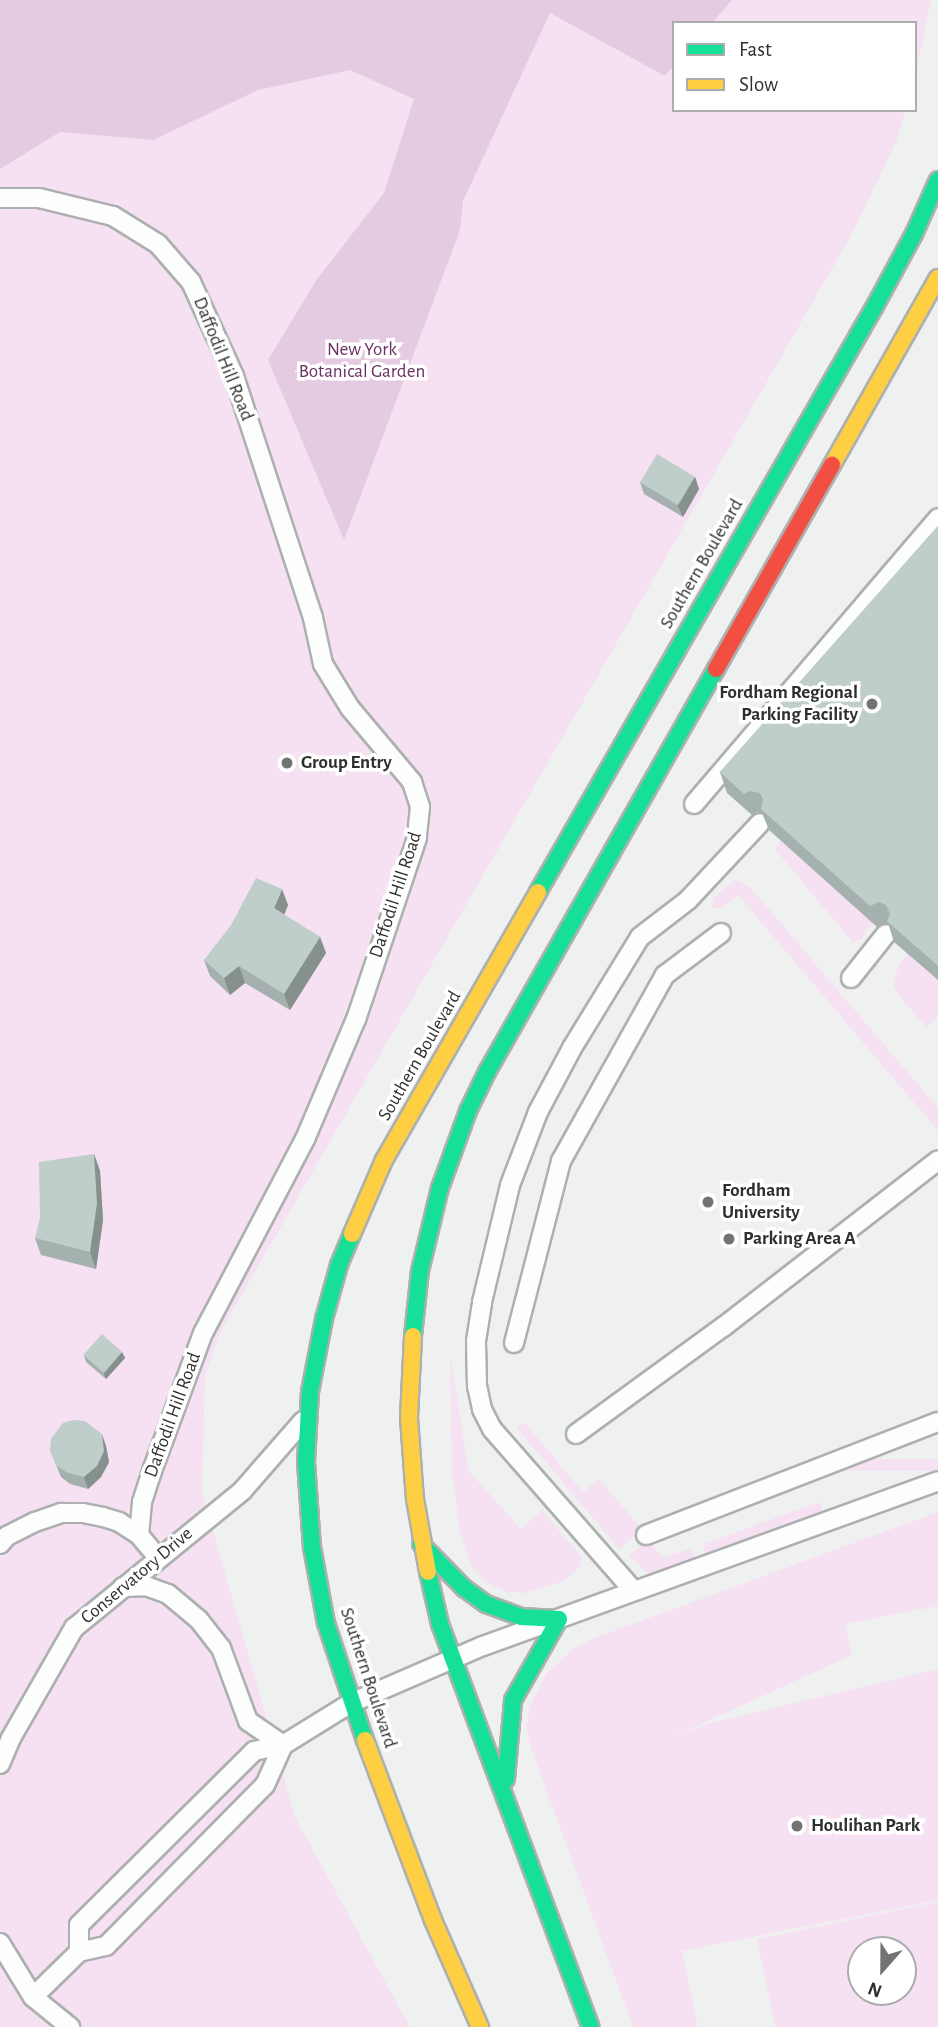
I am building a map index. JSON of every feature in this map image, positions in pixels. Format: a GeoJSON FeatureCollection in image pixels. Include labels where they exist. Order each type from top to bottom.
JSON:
{"type":"FeatureCollection","features":[{"type":"Feature","properties":{"kind":"main road","name":"Southern Boulevard"},"geometry":{"type":"LineString","coordinates":[[480,2027],[433,1920],[351,1703],[326,1623],[307,1504],[307,1416],[324,1319],[339,1265],[384,1160],[875,306],[914,234],[938,180]]}},
{"type":"Feature","properties":{"kind":"main road"},"geometry":{"type":"LineString","coordinates":[[591,2027],[440,1624],[421,1544],[409,1418],[414,1322],[420,1271],[433,1214],[468,1111],[509,1031],[938,278]]}},
{"type":"Feature","properties":{"kind":"main road"},"geometry":{"type":"LineString","coordinates":[[421,1544],[464,1588],[485,1604],[521,1618],[559,1619],[513,1700],[505,1792]]}},
{"type":"Feature","properties":{"kind":"lane","name":"Daffodil Hill Road"},"geometry":{"type":"LineString","coordinates":[[0,198],[39,198],[113,216],[158,244],[191,282],[234,376],[313,618],[323,664],[350,708],[412,782],[420,807],[417,838],[356,1018],[305,1139],[203,1333],[142,1502],[139,1535]]}},
{"type":"Feature","properties":{"kind":"lane"},"geometry":{"type":"LineString","coordinates":[[694,804],[938,518]]}},
{"type":"Feature","properties":{"kind":"lane"},"geometry":{"type":"LineString","coordinates":[[633,1590],[492,1429],[477,1386],[476,1341],[482,1302],[510,1185],[538,1112],[572,1048],[640,937],[688,900],[761,823]]}},
{"type":"Feature","properties":{"kind":"lane"},"geometry":{"type":"LineString","coordinates":[[514,1343],[561,1161],[665,975],[721,933]]}},
{"type":"Feature","properties":{"kind":"lane"},"geometry":{"type":"LineString","coordinates":[[851,978],[886,934]]}},
{"type":"Feature","properties":{"kind":"lane"},"geometry":{"type":"LineString","coordinates":[[576,1434],[723,1327],[938,1160]]}},
{"type":"Feature","properties":{"kind":"lane","name":"Conservatory Drive"},"geometry":{"type":"LineString","coordinates":[[0,1764],[11,1738],[74,1629],[242,1491],[307,1416]]}},
{"type":"Feature","properties":{"kind":"lane"},"geometry":{"type":"LineString","coordinates":[[646,1535],[938,1422]]}},
{"type":"Feature","properties":{"kind":"lane"},"geometry":{"type":"LineString","coordinates":[[79,1952],[79,1926],[254,1751],[283,1745],[351,1703],[453,1658],[633,1590],[938,1481]]}},
{"type":"Feature","properties":{"kind":"lane"},"geometry":{"type":"LineString","coordinates":[[0,1544],[7,1536],[34,1522],[61,1513],[83,1513],[119,1522],[139,1535],[158,1558]]}},
{"type":"Feature","properties":{"kind":"lane"},"geometry":{"type":"LineString","coordinates":[[123,1587],[146,1587],[167,1594],[199,1620],[221,1648],[248,1721],[283,1745]]}},
{"type":"Feature","properties":{"kind":"lane"},"geometry":{"type":"LineString","coordinates":[[33,1997],[79,1952],[106,1946],[115,1938],[265,1785],[283,1745]]}},
{"type":"Feature","properties":{"kind":"lane"},"geometry":{"type":"LineString","coordinates":[[0,1943],[33,1997],[70,2027]]}},
{"type":"Feature","properties":{"kind":"green space","name":"New York Botanical Garden"},"geometry":{"type":"Polygon","coordinates":[[[0,0],[931,0],[917,69],[917,21],[672,21],[672,112],[905,112],[896,142],[853,232],[221,1331],[205,1375],[202,1493],[295,1817],[410,2027],[0,2027],[0,0]]]}},
{"type":"Feature","properties":{"kind":"green space"},"geometry":{"type":"Polygon","coordinates":[[[0,0],[732,0],[714,21],[672,21],[672,67],[665,76],[550,13],[463,201],[460,230],[344,540],[268,360],[317,279],[384,193],[414,99],[350,70],[258,90],[153,140],[60,132],[0,169],[0,0]]]}},
{"type":"Feature","properties":{"kind":"green space"},"geometry":{"type":"Polygon","coordinates":[[[781,841],[873,922],[861,939],[853,943],[775,849],[781,841]]]}},
{"type":"Feature","properties":{"kind":"green space"},"geometry":{"type":"Polygon","coordinates":[[[735,880],[750,887],[938,1108],[938,1131],[738,895],[722,908],[713,908],[713,899],[735,880]]]}},
{"type":"Feature","properties":{"kind":"green space"},"geometry":{"type":"Polygon","coordinates":[[[908,954],[938,980],[938,1015],[927,1028],[897,993],[893,982],[899,965],[908,954]]]}},
{"type":"Feature","properties":{"kind":"green space"},"geometry":{"type":"Polygon","coordinates":[[[450,1355],[469,1471],[521,1529],[542,1510],[582,1558],[580,1567],[564,1581],[525,1593],[506,1592],[488,1583],[472,1567],[460,1532],[452,1473],[450,1355]]]}},
{"type":"Feature","properties":{"kind":"green space"},"geometry":{"type":"Polygon","coordinates":[[[524,1422],[583,1492],[599,1479],[642,1529],[619,1549],[517,1428],[524,1422]]]}},
{"type":"Feature","properties":{"kind":"green space"},"geometry":{"type":"Polygon","coordinates":[[[826,1459],[938,1459],[938,1471],[826,1471],[826,1459]]]}},
{"type":"Feature","properties":{"kind":"green space"},"geometry":{"type":"Polygon","coordinates":[[[819,1502],[823,1513],[707,1556],[702,1544],[819,1502]]]}},
{"type":"Feature","properties":{"kind":"green space"},"geometry":{"type":"Polygon","coordinates":[[[938,1512],[938,1606],[845,1624],[852,1655],[673,1737],[710,1723],[938,1669],[938,1900],[682,1951],[698,2027],[633,2027],[530,1745],[527,1727],[529,1708],[546,1674],[573,1649],[589,1640],[938,1512]]]}},
{"type":"Feature","properties":{"kind":"green space"},"geometry":{"type":"Polygon","coordinates":[[[648,1540],[663,1558],[692,1548],[695,1560],[649,1575],[629,1556],[648,1540]]]}},
{"type":"Feature","properties":{"kind":"green space"},"geometry":{"type":"Polygon","coordinates":[[[938,1902],[938,2027],[775,2027],[757,1939],[938,1902]]]}},
{"type":"Feature","properties":{"kind":"building"},"geometry":{"type":"Polygon","coordinates":[[[657,454],[695,477],[678,505],[640,482],[657,454]]]}},
{"type":"Feature","properties":{"kind":"building","name":"Fordham Regional Parking Facility"},"geometry":{"type":"Polygon","coordinates":[[[938,526],[938,966],[887,921],[890,914],[886,905],[879,902],[870,906],[761,809],[763,799],[760,793],[750,791],[744,794],[720,772],[938,526]]]}},
{"type":"Feature","properties":{"kind":"building"},"geometry":{"type":"Polygon","coordinates":[[[256,878],[282,889],[274,908],[320,937],[284,994],[239,966],[224,978],[204,960],[231,925],[256,878]]]}},
{"type":"Feature","properties":{"kind":"building"},"geometry":{"type":"Polygon","coordinates":[[[94,1154],[97,1204],[90,1252],[35,1238],[40,1218],[39,1162],[94,1154]]]}},
{"type":"Feature","properties":{"kind":"building"},"geometry":{"type":"Polygon","coordinates":[[[102,1334],[122,1352],[103,1373],[83,1355],[102,1334]]]}},
{"type":"Feature","properties":{"kind":"building"},"geometry":{"type":"Polygon","coordinates":[[[85,1421],[102,1434],[104,1451],[97,1466],[84,1477],[66,1472],[56,1465],[50,1450],[51,1439],[63,1423],[85,1421]]]}},
{"type":"Feature","properties":{"kind":"traffic: fast"},"geometry":{"type":"LineString","coordinates":[[538,892],[875,306],[914,234],[938,180]]}},
{"type":"Feature","properties":{"kind":"traffic: fast"},"geometry":{"type":"LineString","coordinates":[[413,1336],[420,1271],[440,1188],[468,1111],[487,1072],[716,669]]}},
{"type":"Feature","properties":{"kind":"traffic: fast"},"geometry":{"type":"LineString","coordinates":[[352,1234],[339,1265],[324,1319],[310,1392],[306,1462],[312,1547],[326,1623],[365,1740]]}},
{"type":"Feature","properties":{"kind":"traffic: fast"},"geometry":{"type":"LineString","coordinates":[[421,1544],[464,1588],[486,1604],[521,1617],[559,1619]]}},
{"type":"Feature","properties":{"kind":"traffic: fast"},"geometry":{"type":"LineString","coordinates":[[428,1572],[440,1624],[591,2027]]}},
{"type":"Feature","properties":{"kind":"traffic: fast"},"geometry":{"type":"LineString","coordinates":[[506,1779],[513,1700],[559,1619]]}},
{"type":"Feature","properties":{"kind":"traffic: slow"},"geometry":{"type":"LineString","coordinates":[[832,465],[938,278]]}},
{"type":"Feature","properties":{"kind":"traffic: slow"},"geometry":{"type":"LineString","coordinates":[[352,1234],[384,1160],[538,892]]}},
{"type":"Feature","properties":{"kind":"traffic: slow"},"geometry":{"type":"LineString","coordinates":[[413,1336],[409,1418],[415,1499],[428,1572]]}},
{"type":"Feature","properties":{"kind":"traffic: slow"},"geometry":{"type":"LineString","coordinates":[[365,1740],[433,1920],[480,2027]]}},
{"type":"Feature","properties":{"kind":"traffic: jam"},"geometry":{"type":"LineString","coordinates":[[716,669],[832,465]]}},
{"type":"Feature","properties":{"kind":"place","name":"Fordham Regional Parking Facility"},"geometry":{"type":"Point","coordinates":[872,704]}},
{"type":"Feature","properties":{"kind":"place","name":"Group Entry"},"geometry":{"type":"Point","coordinates":[287,763]}},
{"type":"Feature","properties":{"kind":"place","name":"Fordham University"},"geometry":{"type":"Point","coordinates":[708,1202]}},
{"type":"Feature","properties":{"kind":"place","name":"Parking Area A"},"geometry":{"type":"Point","coordinates":[729,1239]}},
{"type":"Feature","properties":{"kind":"place","name":"Houlihan Park"},"geometry":{"type":"Point","coordinates":[797,1826]}}]}
